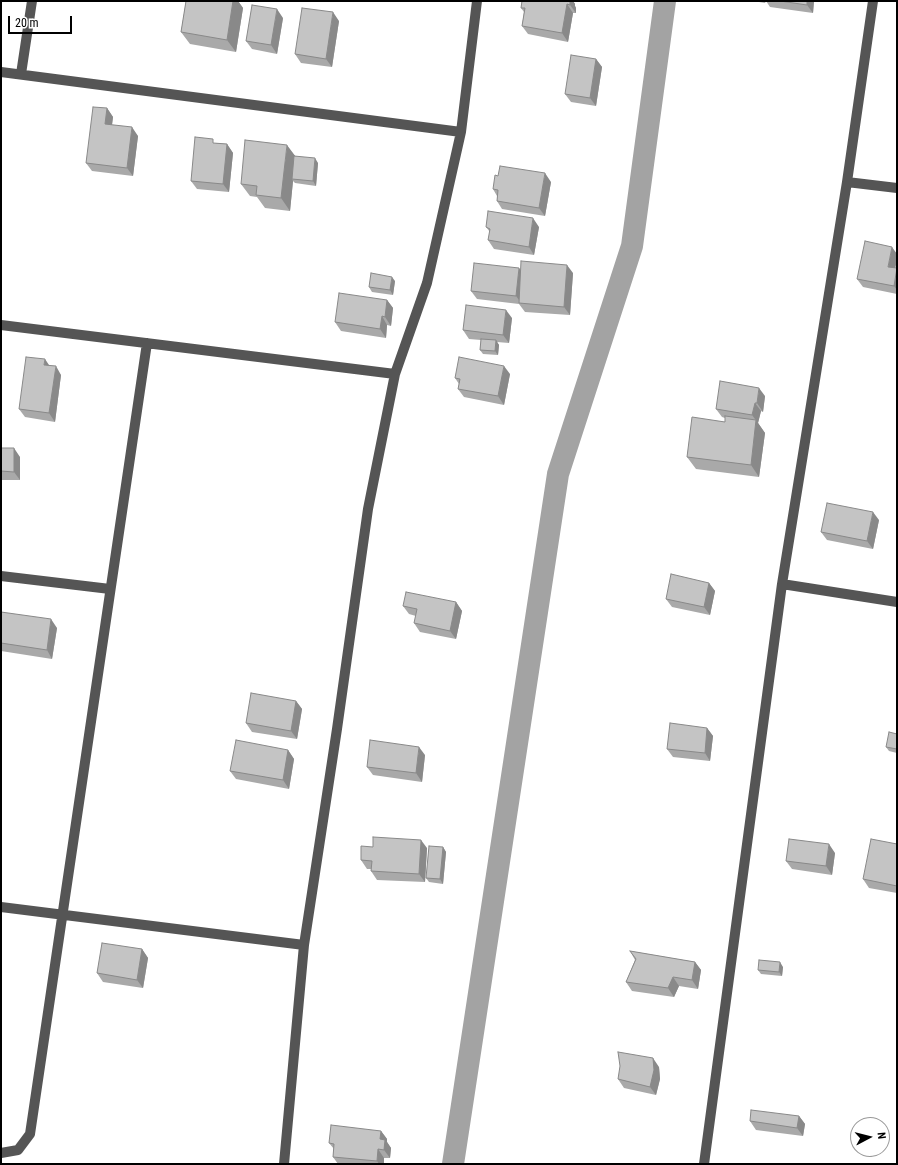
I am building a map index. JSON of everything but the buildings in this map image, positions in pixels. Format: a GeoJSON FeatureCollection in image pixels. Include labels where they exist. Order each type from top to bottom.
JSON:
{"type":"FeatureCollection","features":[{"type":"Feature","properties":{"kind":"street"},"geometry":{"type":"LineString","coordinates":[[21,74],[32,1]]}},
{"type":"Feature","properties":{"kind":"street"},"geometry":{"type":"LineString","coordinates":[[284,1164],[304,946],[337,729],[368,509],[395,374],[427,283],[461,132],[477,1]]}},
{"type":"Feature","properties":{"kind":"street"},"geometry":{"type":"LineString","coordinates":[[704,1164],[782,584],[847,182],[873,1]]}},
{"type":"Feature","properties":{"kind":"street"},"geometry":{"type":"LineString","coordinates":[[1,72],[461,132]]}},
{"type":"Feature","properties":{"kind":"street"},"geometry":{"type":"LineString","coordinates":[[847,182],[897,188]]}},
{"type":"Feature","properties":{"kind":"street"},"geometry":{"type":"LineString","coordinates":[[1,324],[395,374]]}},
{"type":"Feature","properties":{"kind":"street"},"geometry":{"type":"LineString","coordinates":[[1,1153],[18,1150],[30,1134],[146,343]]}},
{"type":"Feature","properties":{"kind":"street"},"geometry":{"type":"LineString","coordinates":[[1,576],[110,589]]}},
{"type":"Feature","properties":{"kind":"street"},"geometry":{"type":"LineString","coordinates":[[782,584],[897,602]]}},
{"type":"Feature","properties":{"kind":"street"},"geometry":{"type":"LineString","coordinates":[[1,907],[304,946]]}},
{"type":"Feature","properties":{"kind":"waterway"},"geometry":{"type":"LineString","coordinates":[[453,1164],[558,474],[632,246],[665,1]]}}]}
